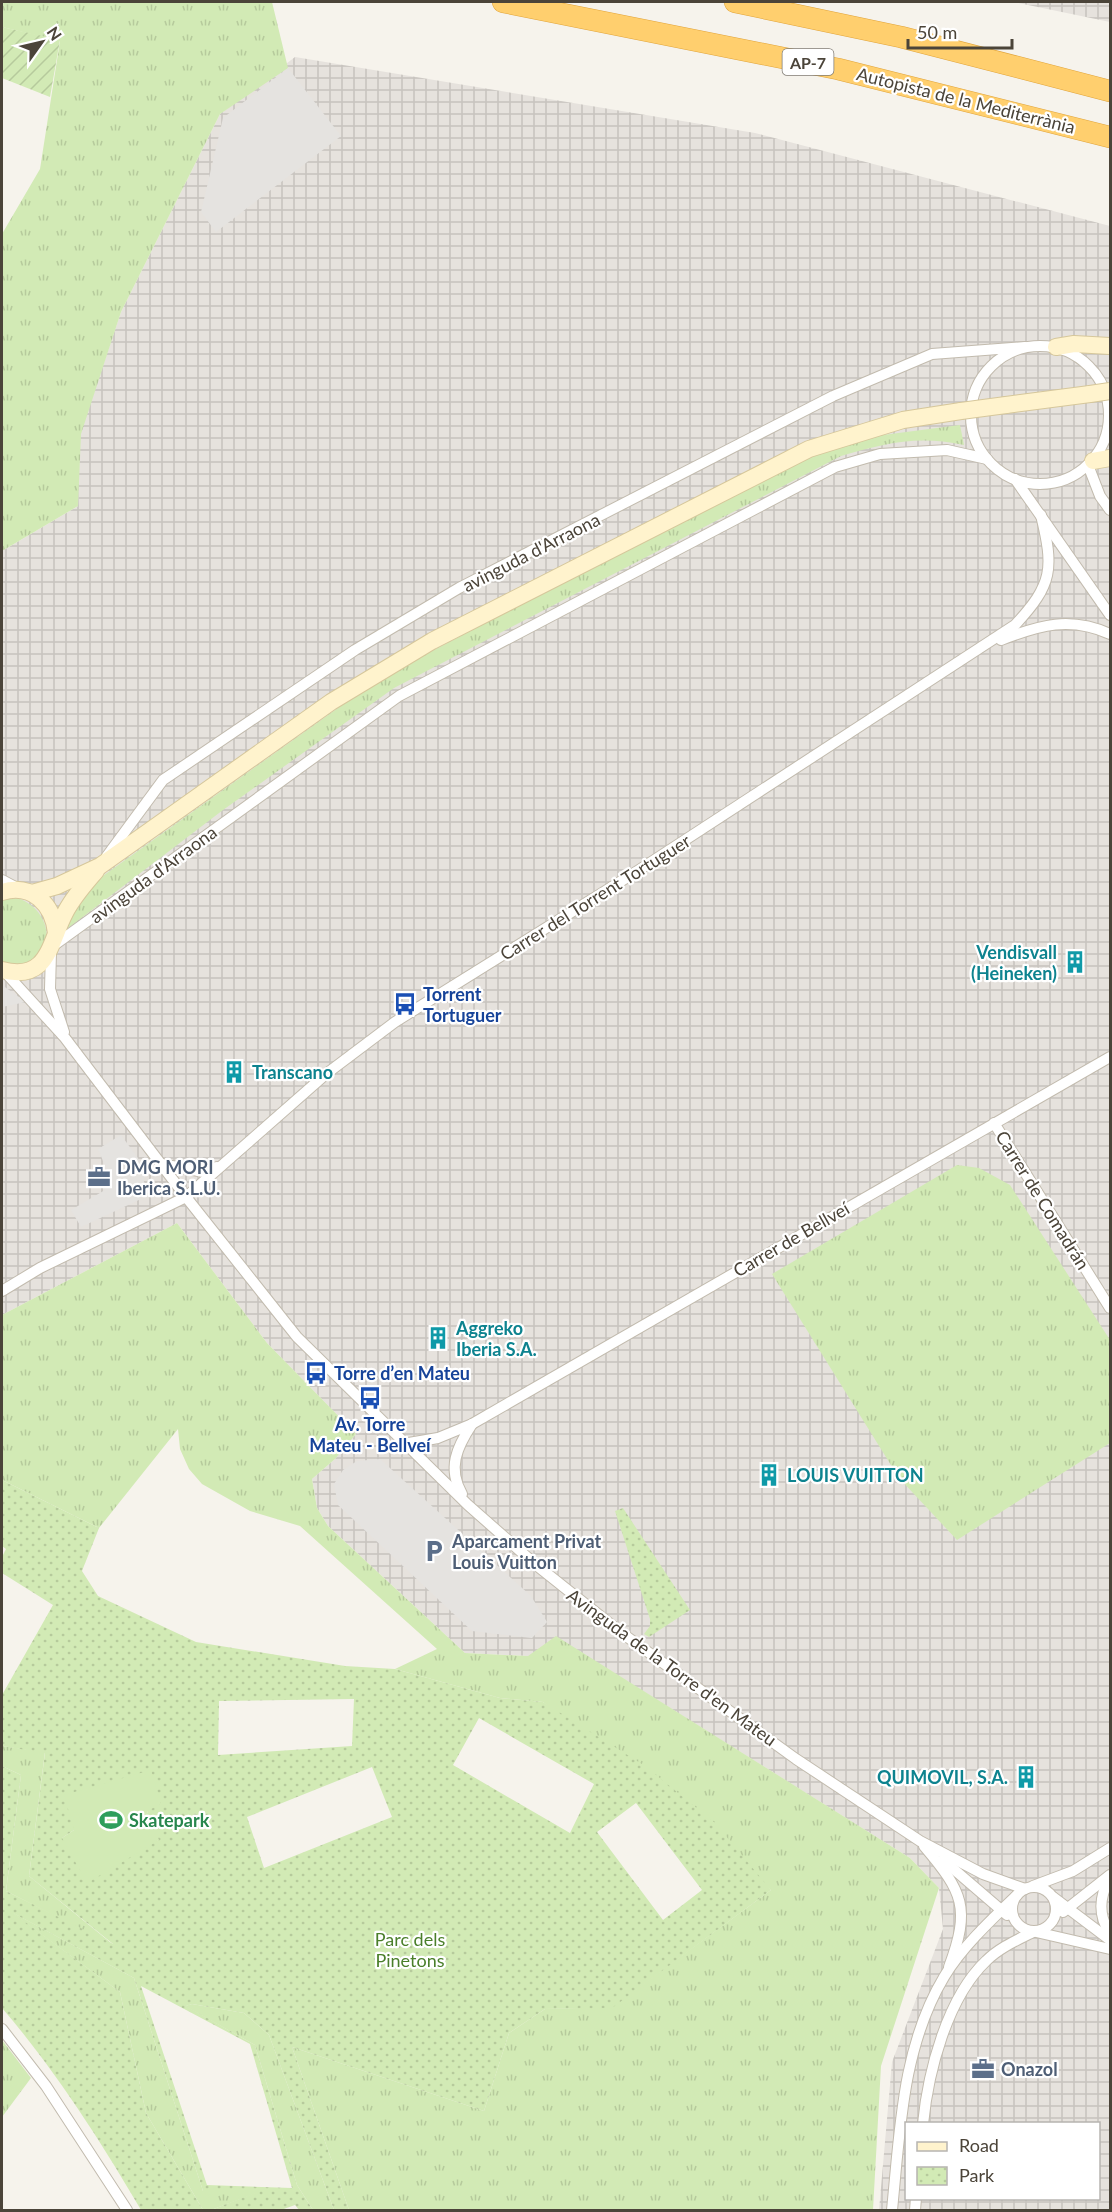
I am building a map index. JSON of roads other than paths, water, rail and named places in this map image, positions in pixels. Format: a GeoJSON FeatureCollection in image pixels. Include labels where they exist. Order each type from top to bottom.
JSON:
{"type":"FeatureCollection","features":[{"type":"Feature","properties":{"kind":"highway","name":"Autopista de la Mediterrània"},"geometry":{"type":"LineString","coordinates":[[503,2],[838,69],[1110,137]]}},
{"type":"Feature","properties":{"kind":"highway","name":"AP-7"},"geometry":{"type":"LineString","coordinates":[[735,2],[901,37],[1110,91]]}},
{"type":"Feature","properties":{"kind":"main road"},"geometry":{"type":"LineString","coordinates":[[1056,347],[1074,344],[1110,346]]}},
{"type":"Feature","properties":{"kind":"main road"},"geometry":{"type":"LineString","coordinates":[[2,892],[57,886],[100,866],[331,702],[432,641],[809,449],[903,420],[1110,392]]}},
{"type":"Feature","properties":{"kind":"main road"},"geometry":{"type":"LineString","coordinates":[[1091,463],[1110,458]]}},
{"type":"Feature","properties":{"kind":"main road"},"geometry":{"type":"LineString","coordinates":[[2,970],[30,969],[54,944],[74,899],[100,866]]}},
{"type":"Feature","properties":{"kind":"main road"},"geometry":{"type":"LineString","coordinates":[[26,891],[50,910],[54,944]]}},
{"type":"Feature","properties":{"kind":"street"},"geometry":{"type":"LineString","coordinates":[[1015,479],[1036,485],[1066,479],[1091,463],[1107,431],[1109,416],[1106,393],[1088,364],[1069,351],[1056,347],[1025,347],[1002,356],[982,376],[972,398],[971,422],[978,446],[987,459],[1015,479],[1110,615]]}},
{"type":"Feature","properties":{"kind":"street","name":"avinguda d'Arraona"},"geometry":{"type":"LineString","coordinates":[[100,866],[163,780],[355,650],[459,588],[833,396],[932,354],[1025,347]]}},
{"type":"Feature","properties":{"kind":"street","name":"avinguda d'Arraona"},"geometry":{"type":"LineString","coordinates":[[54,944],[399,696],[825,472],[880,454],[947,450],[987,459]]}},
{"type":"Feature","properties":{"kind":"street"},"geometry":{"type":"LineString","coordinates":[[1091,463],[1100,495],[1110,510]]}},
{"type":"Feature","properties":{"kind":"street","name":"Carrer del Torrent Tortuguer"},"geometry":{"type":"LineString","coordinates":[[2,1291],[40,1268],[186,1197],[326,1074],[395,1022],[639,870],[1015,625],[1038,600],[1048,574],[1049,549],[1041,514]]}},
{"type":"Feature","properties":{"kind":"street","name":"Carrer del Torrent Tortuguer"},"geometry":{"type":"LineString","coordinates":[[984,646],[1052,623],[1092,626],[1110,634]]}},
{"type":"Feature","properties":{"kind":"street"},"geometry":{"type":"LineString","coordinates":[[2,880],[26,891]]}},
{"type":"Feature","properties":{"kind":"street","name":"Avinguda de la Torre d'en Mateu"},"geometry":{"type":"LineString","coordinates":[[54,944],[51,989],[65,1038]]}},
{"type":"Feature","properties":{"kind":"street","name":"Avinguda de la Torre d'en Mateu"},"geometry":{"type":"LineString","coordinates":[[2,970],[65,1038],[186,1197],[297,1337],[403,1444],[468,1505],[535,1564],[619,1631],[796,1759],[920,1841],[983,1874],[1024,1891]]}},
{"type":"Feature","properties":{"kind":"street","name":"Carrer de Bellveí"},"geometry":{"type":"LineString","coordinates":[[403,1444],[438,1438],[472,1424],[1110,1057]]}},
{"type":"Feature","properties":{"kind":"street","name":"Carrer de Comadrán"},"geometry":{"type":"LineString","coordinates":[[994,1123],[1110,1308]]}},
{"type":"Feature","properties":{"kind":"street"},"geometry":{"type":"LineString","coordinates":[[161,1164],[204,1172],[220,1166]]}},
{"type":"Feature","properties":{"kind":"street"},"geometry":{"type":"LineString","coordinates":[[468,1505],[454,1480],[454,1459],[472,1424]]}},
{"type":"Feature","properties":{"kind":"street"},"geometry":{"type":"LineString","coordinates":[[892,2211],[907,2073],[925,2020],[958,1941],[961,1905],[949,1875],[920,1841]]}},
{"type":"Feature","properties":{"kind":"street","name":"Avinguda de la Torre d'en Mateu"},"geometry":{"type":"LineString","coordinates":[[920,1841],[1017,1924]]}},
{"type":"Feature","properties":{"kind":"street"},"geometry":{"type":"LineString","coordinates":[[945,1976],[1001,1910],[1024,1891],[1073,1871],[1110,1848]]}},
{"type":"Feature","properties":{"kind":"street"},"geometry":{"type":"LineString","coordinates":[[923,2122],[932,2067],[947,2021],[983,1963],[998,1951],[1034,1932],[1043,1930],[1110,1876]]}},
{"type":"Feature","properties":{"kind":"street"},"geometry":{"type":"LineString","coordinates":[[1110,1876],[1101,1902],[1102,1916],[1110,1933]]}},
{"type":"Feature","properties":{"kind":"street"},"geometry":{"type":"LineString","coordinates":[[1110,1940],[1041,1888],[1024,1891],[1012,1906],[1017,1924],[1034,1932],[1110,1949]]}},
{"type":"Feature","properties":{"kind":"street"},"geometry":{"type":"LineString","coordinates":[[1051,1895],[1056,1907],[1054,1919]]}},
{"type":"Feature","properties":{"kind":"street"},"geometry":{"type":"LineString","coordinates":[[2,2029],[46,2086],[127,2211]]}},
{"type":"Feature","properties":{"kind":"place","name":"Vendisvall (Heineken)"},"geometry":{"type":"Point","coordinates":[1075,962]}},
{"type":"Feature","properties":{"kind":"place","name":"Torrent Tortuguer"},"geometry":{"type":"Point","coordinates":[405,1004]}},
{"type":"Feature","properties":{"kind":"place","name":"Transcano"},"geometry":{"type":"Point","coordinates":[234,1072]}},
{"type":"Feature","properties":{"kind":"place","name":"DMG MORI Iberica S.L.U."},"geometry":{"type":"Point","coordinates":[99,1177]}},
{"type":"Feature","properties":{"kind":"place","name":"Aggreko Iberia S.A."},"geometry":{"type":"Point","coordinates":[438,1338]}},
{"type":"Feature","properties":{"kind":"place","name":"Torre d’en Mateu"},"geometry":{"type":"Point","coordinates":[316,1373]}},
{"type":"Feature","properties":{"kind":"place","name":"Av. Torre Mateu - Bellveí"},"geometry":{"type":"Point","coordinates":[370,1398]}},
{"type":"Feature","properties":{"kind":"place","name":"LOUIS VUITTON"},"geometry":{"type":"Point","coordinates":[769,1475]}},
{"type":"Feature","properties":{"kind":"place","name":"Aparcament Privat Louis Vuitton"},"geometry":{"type":"Point","coordinates":[434,1551]}},
{"type":"Feature","properties":{"kind":"place","name":"QUIMOVIL, S.A."},"geometry":{"type":"Point","coordinates":[1026,1777]}},
{"type":"Feature","properties":{"kind":"place","name":"Skatepark"},"geometry":{"type":"Point","coordinates":[111,1820]}},
{"type":"Feature","properties":{"kind":"place","name":"Onazol"},"geometry":{"type":"Point","coordinates":[983,2069]}},
{"type":"Feature","properties":{"kind":"park label","name":"Parc dels Pinetons"},"geometry":{"type":"Point","coordinates":[410,1949]}}]}
